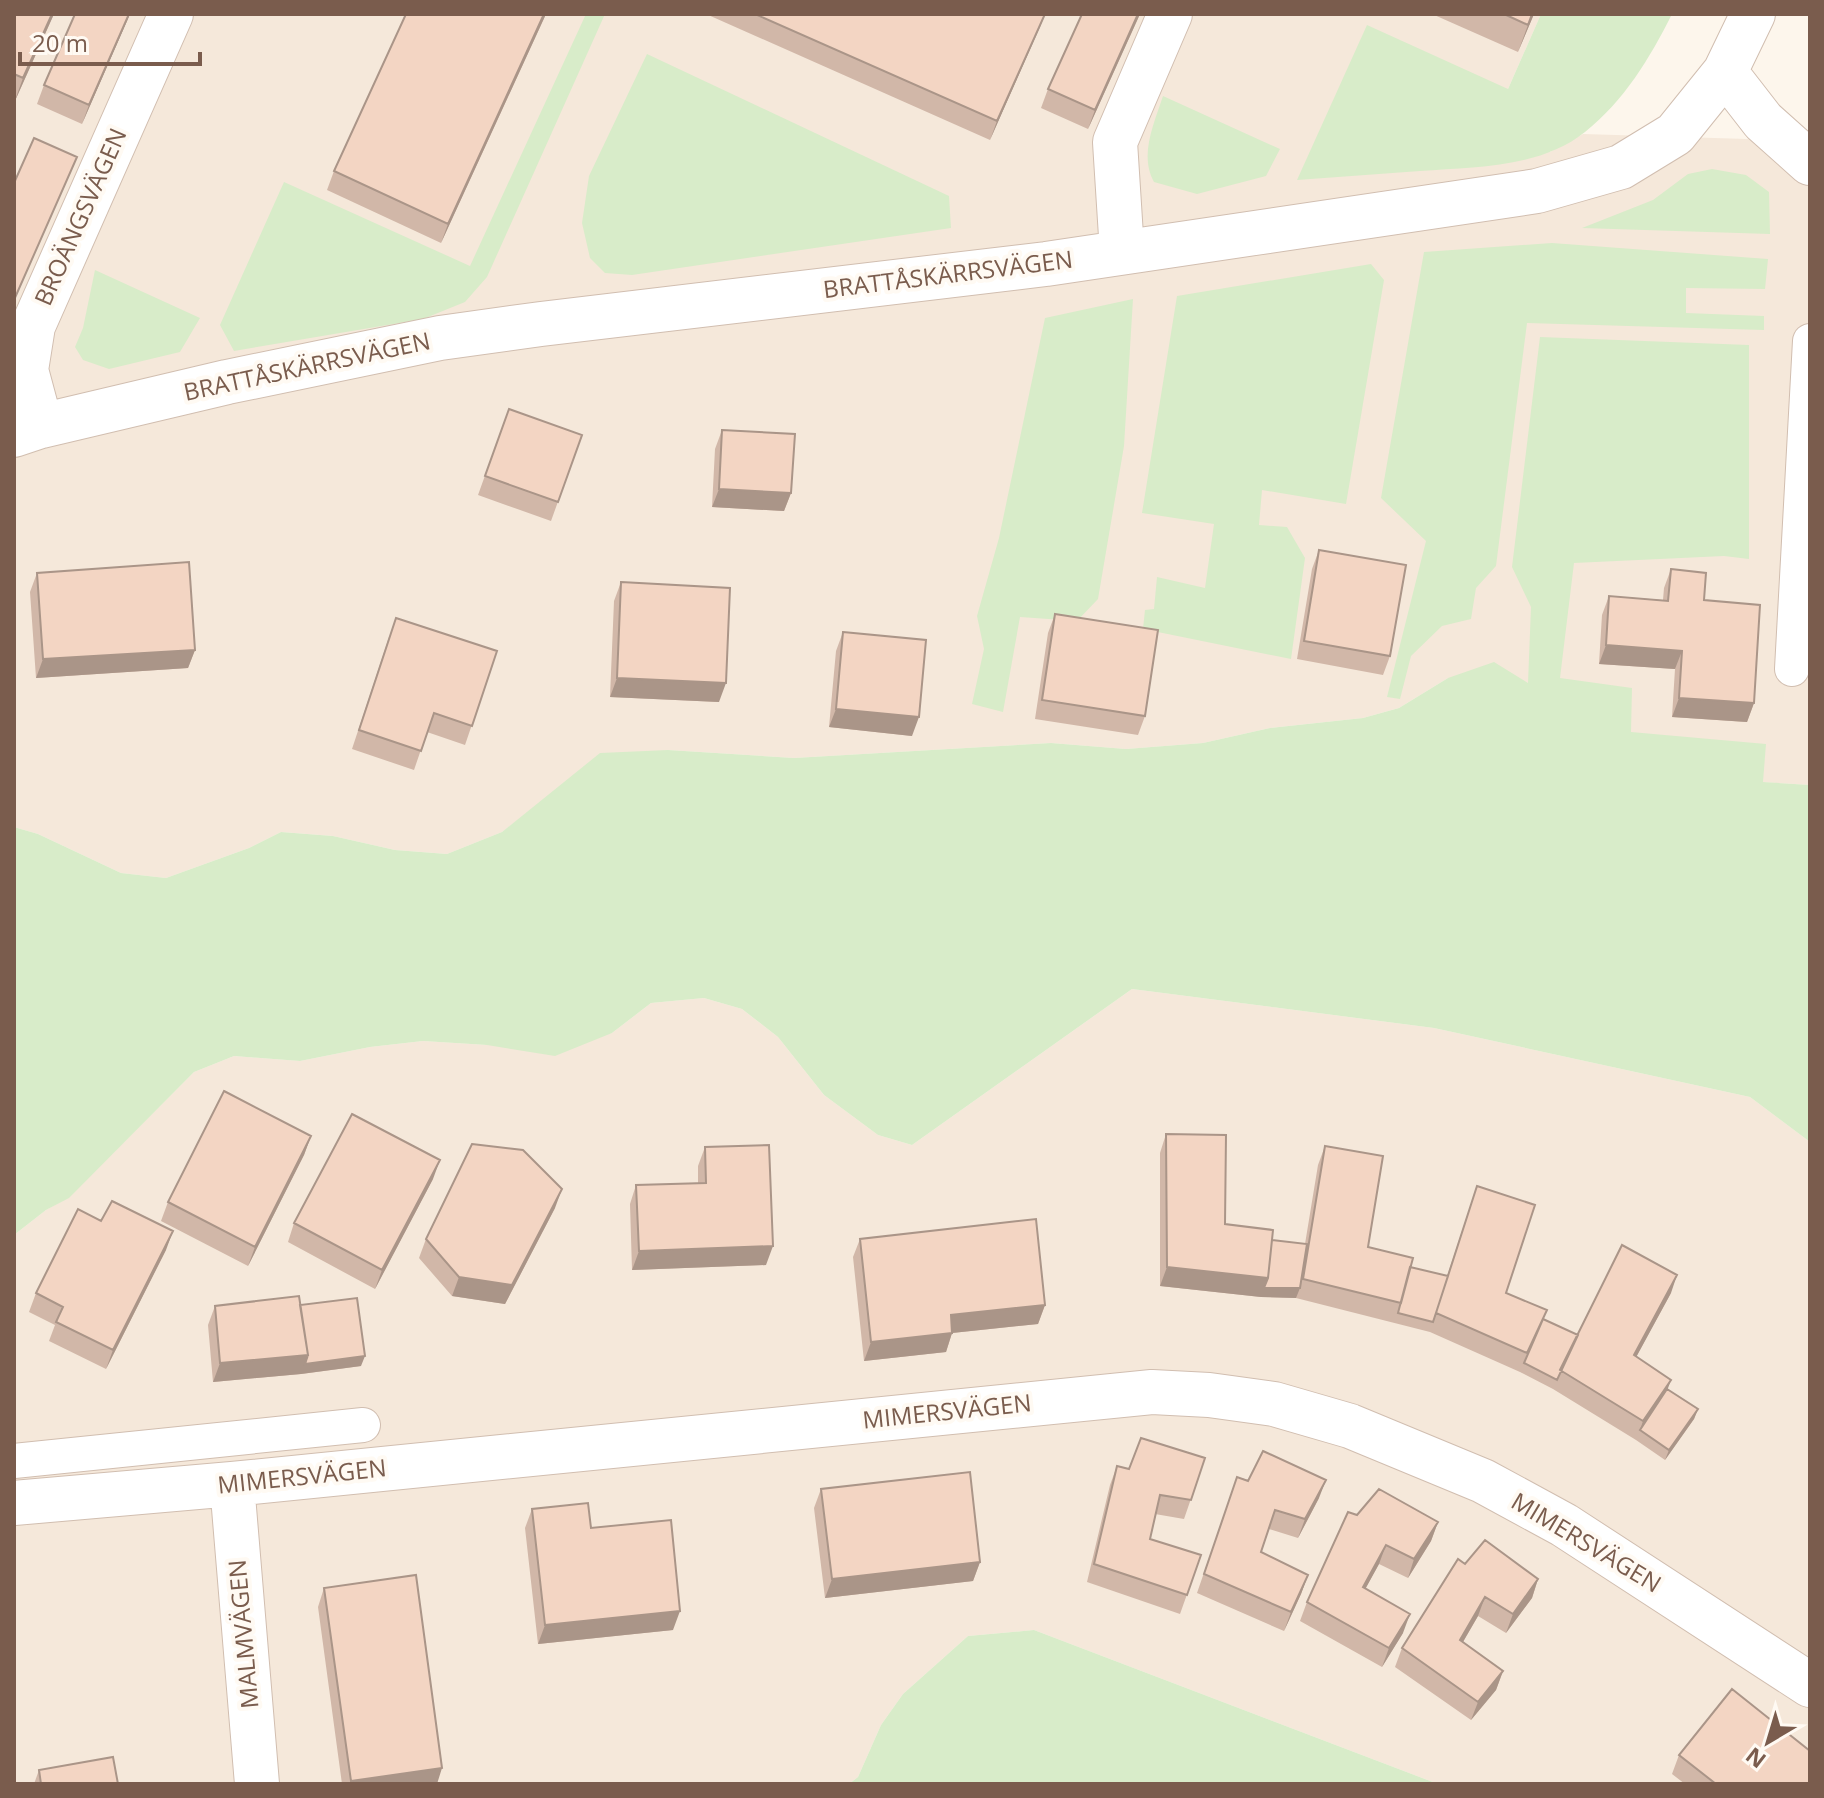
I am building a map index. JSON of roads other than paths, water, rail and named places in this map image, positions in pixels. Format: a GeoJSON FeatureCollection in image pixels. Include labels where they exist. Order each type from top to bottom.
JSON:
{"type":"FeatureCollection","features":[{"type":"Feature","properties":{"kind":"street","name":"BROÄNGSVÄGEN"},"geometry":{"type":"LineString","coordinates":[[28,430],[26,370],[33,326],[171,14]]}},
{"type":"Feature","properties":{"kind":"street"},"geometry":{"type":"LineString","coordinates":[[1122,252],[1115,142],[1170,14]]}},
{"type":"Feature","properties":{"kind":"street","name":"BRATTÅSKÄRRSVÄGEN"},"geometry":{"type":"LineString","coordinates":[[28,430],[227,382],[440,338],[1046,264],[1537,191],[1621,167],[1675,134],[1725,72],[1753,14]]}},
{"type":"Feature","properties":{"kind":"street"},"geometry":{"type":"LineString","coordinates":[[1725,72],[1763,121],[1810,163]]}},
{"type":"Feature","properties":{"kind":"street","name":"MIMERSVÄGEN"},"geometry":{"type":"LineString","coordinates":[[14,1503],[1152,1392],[1209,1395],[1274,1404],[1350,1426],[1483,1481],[1564,1525],[1810,1685]]}},
{"type":"Feature","properties":{"kind":"street","name":"MALMVÄGEN"},"geometry":{"type":"LineString","coordinates":[[232,1484],[257,1784]]}},
{"type":"Feature","properties":{"kind":"lane"},"geometry":{"type":"LineString","coordinates":[[1792,669],[1810,341]]}},
{"type":"Feature","properties":{"kind":"lane"},"geometry":{"type":"LineString","coordinates":[[14,1461],[363,1425]]}}]}
